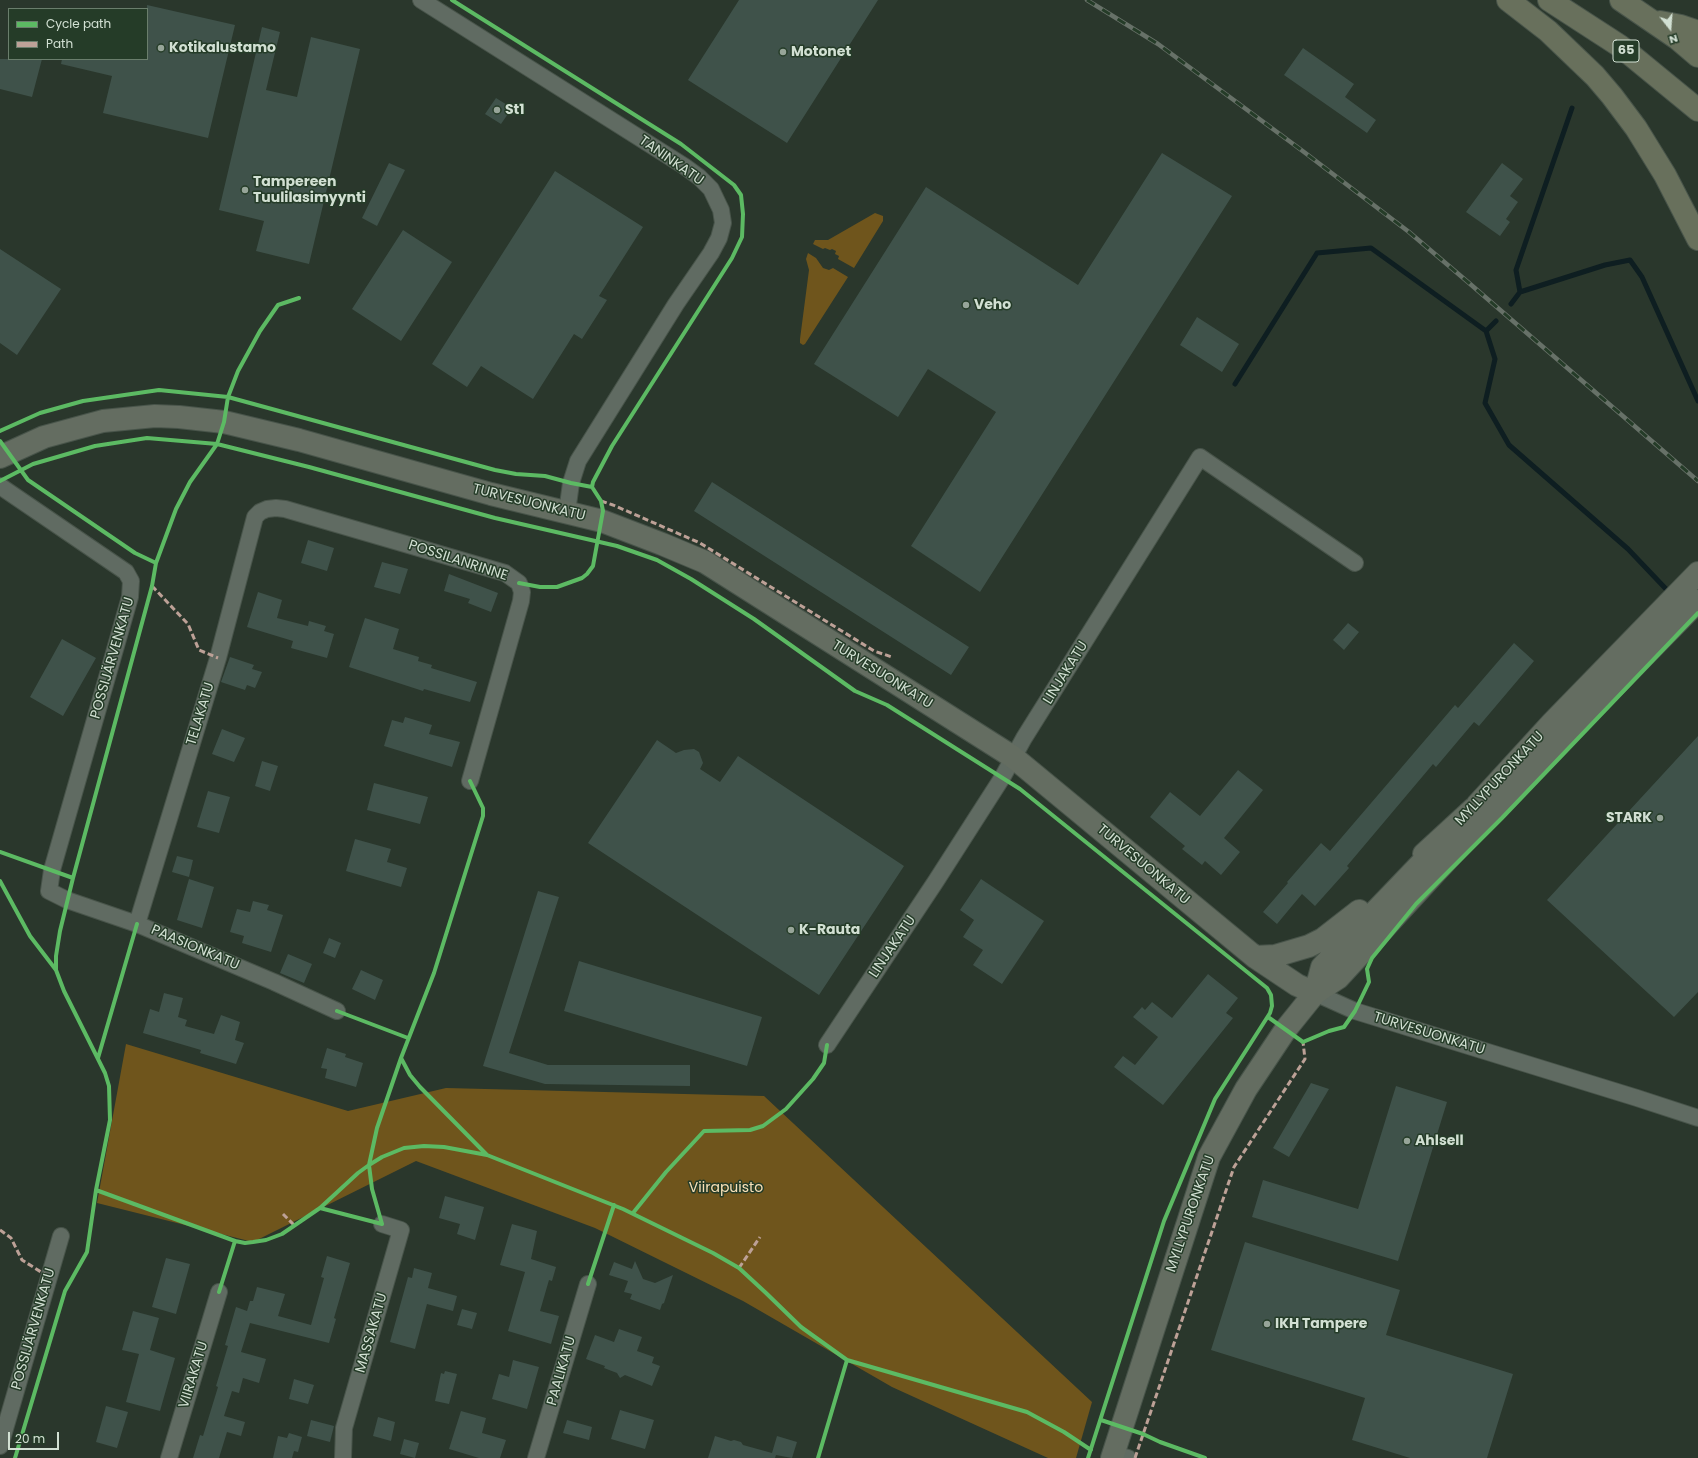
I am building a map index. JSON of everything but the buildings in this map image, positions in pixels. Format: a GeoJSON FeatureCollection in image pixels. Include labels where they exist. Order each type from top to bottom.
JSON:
{"type":"FeatureCollection","features":[{"type":"Feature","properties":{"kind":"highway"},"geometry":{"type":"LineString","coordinates":[[1508,0],[1548,31],[1595,76],[1612,96],[1636,128],[1665,176],[1698,238]]}},
{"type":"Feature","properties":{"kind":"highway","name":"65"},"geometry":{"type":"LineString","coordinates":[[1548,0],[1620,46],[1698,110]]}},
{"type":"Feature","properties":{"kind":"highway"},"geometry":{"type":"LineString","coordinates":[[1621,0],[1678,39],[1698,56]]}},
{"type":"Feature","properties":{"kind":"highway"},"geometry":{"type":"LineString","coordinates":[[1651,20],[1681,26],[1698,32]]}},
{"type":"Feature","properties":{"kind":"main road","name":"TURVESUONKATU"},"geometry":{"type":"LineString","coordinates":[[0,457],[51,434],[103,421],[155,416],[179,416],[224,422],[252,428],[492,494],[602,521],[705,562],[1013,757],[1255,957],[1297,985],[1315,993]]}},
{"type":"Feature","properties":{"kind":"main road","name":"MYLLYPURONKATU"},"geometry":{"type":"LineString","coordinates":[[1315,993],[1322,967],[1473,809],[1552,723],[1696,576]]}},
{"type":"Feature","properties":{"kind":"main road","name":"MYLLYPURONKATU"},"geometry":{"type":"LineString","coordinates":[[1118,1457],[1209,1157],[1246,1089],[1286,1029],[1315,993],[1338,978],[1500,802],[1698,601]]}},
{"type":"Feature","properties":{"kind":"main road"},"geometry":{"type":"LineString","coordinates":[[1255,957],[1281,954],[1309,946],[1323,939],[1382,892],[1473,809]]}},
{"type":"Feature","properties":{"kind":"street","name":"TANINKATU"},"geometry":{"type":"LineString","coordinates":[[421,0],[684,166],[699,177],[711,189],[721,210],[723,223],[711,253],[676,304],[578,461],[571,483],[567,512]]}},
{"type":"Feature","properties":{"kind":"street","name":"LINJAKATU"},"geometry":{"type":"LineString","coordinates":[[827,1045],[936,882],[1002,778],[1013,757],[1200,457],[1355,563]]}},
{"type":"Feature","properties":{"kind":"street","name":"POSSIJÄRVENKATU"},"geometry":{"type":"LineString","coordinates":[[0,486],[126,572],[131,581],[132,589],[52,870],[50,891]]}},
{"type":"Feature","properties":{"kind":"street","name":"POSSILANRINNE"},"geometry":{"type":"LineString","coordinates":[[267,509],[285,509],[505,572],[518,583],[522,592],[521,601],[470,781]]}},
{"type":"Feature","properties":{"kind":"street","name":"TELAKATU"},"geometry":{"type":"LineString","coordinates":[[138,924],[218,658],[255,518],[260,512],[267,509]]}},
{"type":"Feature","properties":{"kind":"street","name":"PAASIONKATU"},"geometry":{"type":"LineString","coordinates":[[50,891],[67,900],[138,924],[274,982],[337,1011]]}},
{"type":"Feature","properties":{"kind":"street","name":"TURVESUONKATU"},"geometry":{"type":"LineString","coordinates":[[1315,993],[1355,1011],[1622,1093],[1698,1118]]}},
{"type":"Feature","properties":{"kind":"street","name":"MASSAKATU"},"geometry":{"type":"LineString","coordinates":[[343,1458],[344,1428],[401,1230],[382,1224]]}},
{"type":"Feature","properties":{"kind":"street","name":"POSSIJÄRVENKATU"},"geometry":{"type":"LineString","coordinates":[[0,1446],[61,1236]]}},
{"type":"Feature","properties":{"kind":"street","name":"PAALIKATU"},"geometry":{"type":"LineString","coordinates":[[536,1458],[588,1284]]}},
{"type":"Feature","properties":{"kind":"street","name":"VIIRAKATU"},"geometry":{"type":"LineString","coordinates":[[169,1458],[219,1292]]}},
{"type":"Feature","properties":{"kind":"green space"},"geometry":{"type":"Polygon","coordinates":[[[875,213],[883,216],[883,221],[854,268],[838,259],[839,256],[835,254],[836,251],[832,249],[823,249],[813,244],[815,240],[828,240],[875,213]]]}},
{"type":"Feature","properties":{"kind":"green space"},"geometry":{"type":"Polygon","coordinates":[[[808,253],[816,258],[823,268],[829,270],[833,268],[848,277],[803,345],[800,343],[800,339],[809,270],[806,259],[808,253]]]}},
{"type":"Feature","properties":{"kind":"green space","name":"Viirapuisto"},"geometry":{"type":"Polygon","coordinates":[[[126,1044],[348,1111],[446,1088],[764,1096],[1092,1402],[1076,1458],[1048,1458],[892,1387],[743,1301],[595,1228],[416,1161],[253,1242],[97,1203],[126,1044]]]}},
{"type":"Feature","properties":{"kind":"waterway"},"geometry":{"type":"LineString","coordinates":[[1520,292],[1516,270],[1572,108]]}},
{"type":"Feature","properties":{"kind":"waterway"},"geometry":{"type":"LineString","coordinates":[[1235,384],[1317,253],[1371,248],[1486,331],[1495,359],[1485,403],[1509,445],[1628,549],[1666,589]]}},
{"type":"Feature","properties":{"kind":"waterway"},"geometry":{"type":"LineString","coordinates":[[1511,304],[1520,292],[1605,265],[1630,260],[1642,277],[1698,401]]}},
{"type":"Feature","properties":{"kind":"waterway"},"geometry":{"type":"LineString","coordinates":[[1486,331],[1496,321]]}},
{"type":"Feature","properties":{"kind":"railway"},"geometry":{"type":"LineString","coordinates":[[1087,0],[1158,44],[1409,232],[1698,481]]}},
{"type":"Feature","properties":{"kind":"marked path"},"geometry":{"type":"LineString","coordinates":[[601,501],[700,543],[874,651],[892,657]]}},
{"type":"Feature","properties":{"kind":"marked path"},"geometry":{"type":"LineString","coordinates":[[152,586],[188,624],[199,650],[218,658]]}},
{"type":"Feature","properties":{"kind":"marked path"},"geometry":{"type":"LineString","coordinates":[[1135,1458],[1234,1167],[1305,1059],[1303,1042]]}},
{"type":"Feature","properties":{"kind":"marked path"},"geometry":{"type":"LineString","coordinates":[[283,1214],[295,1226]]}},
{"type":"Feature","properties":{"kind":"marked path"},"geometry":{"type":"LineString","coordinates":[[0,1230],[11,1238],[22,1260],[49,1277]]}},
{"type":"Feature","properties":{"kind":"marked path"},"geometry":{"type":"LineString","coordinates":[[739,1268],[760,1237]]}},
{"type":"Feature","properties":{"kind":"cycle path"},"geometry":{"type":"LineString","coordinates":[[452,0],[681,144],[734,185],[741,195],[743,214],[742,237],[732,258],[612,446],[593,482],[592,487],[601,501],[603,511],[593,566],[582,578],[557,587],[540,587],[519,583]]}},
{"type":"Feature","properties":{"kind":"cycle path"},"geometry":{"type":"LineString","coordinates":[[15,1458],[65,1291],[87,1252],[96,1190],[110,1120],[109,1086],[105,1073],[64,991],[56,970],[56,956],[60,931],[152,586],[156,563],[176,509],[190,482],[217,444],[224,422],[228,397],[238,371],[260,331],[278,305],[299,298]]}},
{"type":"Feature","properties":{"kind":"cycle path"},"geometry":{"type":"LineString","coordinates":[[0,431],[40,413],[83,401],[159,390],[228,397],[495,470],[516,474],[545,476],[592,487]]}},
{"type":"Feature","properties":{"kind":"cycle path"},"geometry":{"type":"LineString","coordinates":[[0,481],[33,464],[95,446],[147,438],[217,444],[309,467],[495,518],[617,546],[657,560],[691,579],[754,619],[855,691],[887,705],[1020,789],[1267,988],[1271,995],[1272,1006],[1270,1013],[1215,1099],[1164,1221],[1088,1458]]}},
{"type":"Feature","properties":{"kind":"cycle path"},"geometry":{"type":"LineString","coordinates":[[0,441],[28,480],[135,553],[156,563]]}},
{"type":"Feature","properties":{"kind":"cycle path"},"geometry":{"type":"LineString","coordinates":[[1268,1017],[1303,1042],[1329,1031],[1344,1027],[1355,1011],[1369,982],[1367,969],[1372,958],[1416,904],[1502,818],[1698,613]]}},
{"type":"Feature","properties":{"kind":"cycle path"},"geometry":{"type":"LineString","coordinates":[[382,1224],[372,1189],[369,1165],[377,1128],[401,1058],[434,973],[483,816],[483,808],[470,781]]}},
{"type":"Feature","properties":{"kind":"cycle path"},"geometry":{"type":"LineString","coordinates":[[0,852],[73,878]]}},
{"type":"Feature","properties":{"kind":"cycle path"},"geometry":{"type":"LineString","coordinates":[[0,881],[30,936],[56,970]]}},
{"type":"Feature","properties":{"kind":"cycle path"},"geometry":{"type":"LineString","coordinates":[[98,1058],[137,924]]}},
{"type":"Feature","properties":{"kind":"cycle path"},"geometry":{"type":"LineString","coordinates":[[337,1011],[408,1038]]}},
{"type":"Feature","properties":{"kind":"cycle path"},"geometry":{"type":"LineString","coordinates":[[633,1213],[666,1172],[704,1131],[750,1130],[763,1126],[786,1109],[813,1079],[824,1063],[827,1045]]}},
{"type":"Feature","properties":{"kind":"cycle path"},"geometry":{"type":"LineString","coordinates":[[401,1058],[410,1075],[420,1087],[487,1155],[623,1209],[713,1253],[739,1268],[801,1327],[847,1360],[1027,1412],[1064,1432],[1091,1450]]}},
{"type":"Feature","properties":{"kind":"cycle path"},"geometry":{"type":"LineString","coordinates":[[235,1241],[245,1243],[253,1242],[266,1240],[282,1234],[320,1208],[358,1173],[369,1165],[382,1157],[404,1148],[424,1146],[444,1147],[487,1155]]}},
{"type":"Feature","properties":{"kind":"cycle path"},"geometry":{"type":"LineString","coordinates":[[96,1190],[235,1241],[219,1292]]}},
{"type":"Feature","properties":{"kind":"cycle path"},"geometry":{"type":"LineString","coordinates":[[588,1284],[614,1205]]}},
{"type":"Feature","properties":{"kind":"cycle path"},"geometry":{"type":"LineString","coordinates":[[320,1208],[382,1224]]}},
{"type":"Feature","properties":{"kind":"cycle path"},"geometry":{"type":"LineString","coordinates":[[818,1458],[847,1360]]}},
{"type":"Feature","properties":{"kind":"cycle path"},"geometry":{"type":"LineString","coordinates":[[1101,1420],[1143,1434],[1160,1442],[1205,1458]]}},
{"type":"Feature","properties":{"kind":"place","name":"Kotikalustamo"},"geometry":{"type":"Point","coordinates":[161,48]}},
{"type":"Feature","properties":{"kind":"place","name":"Motonet"},"geometry":{"type":"Point","coordinates":[783,52]}},
{"type":"Feature","properties":{"kind":"place","name":"St1"},"geometry":{"type":"Point","coordinates":[497,110]}},
{"type":"Feature","properties":{"kind":"place","name":"Tampereen Tuulilasimyynti"},"geometry":{"type":"Point","coordinates":[245,190]}},
{"type":"Feature","properties":{"kind":"place","name":"Veho"},"geometry":{"type":"Point","coordinates":[966,305]}},
{"type":"Feature","properties":{"kind":"place","name":"STARK"},"geometry":{"type":"Point","coordinates":[1660,818]}},
{"type":"Feature","properties":{"kind":"place","name":"K-Rauta"},"geometry":{"type":"Point","coordinates":[791,930]}},
{"type":"Feature","properties":{"kind":"place","name":"Ahlsell"},"geometry":{"type":"Point","coordinates":[1407,1141]}},
{"type":"Feature","properties":{"kind":"place","name":"IKH Tampere"},"geometry":{"type":"Point","coordinates":[1267,1324]}}]}
